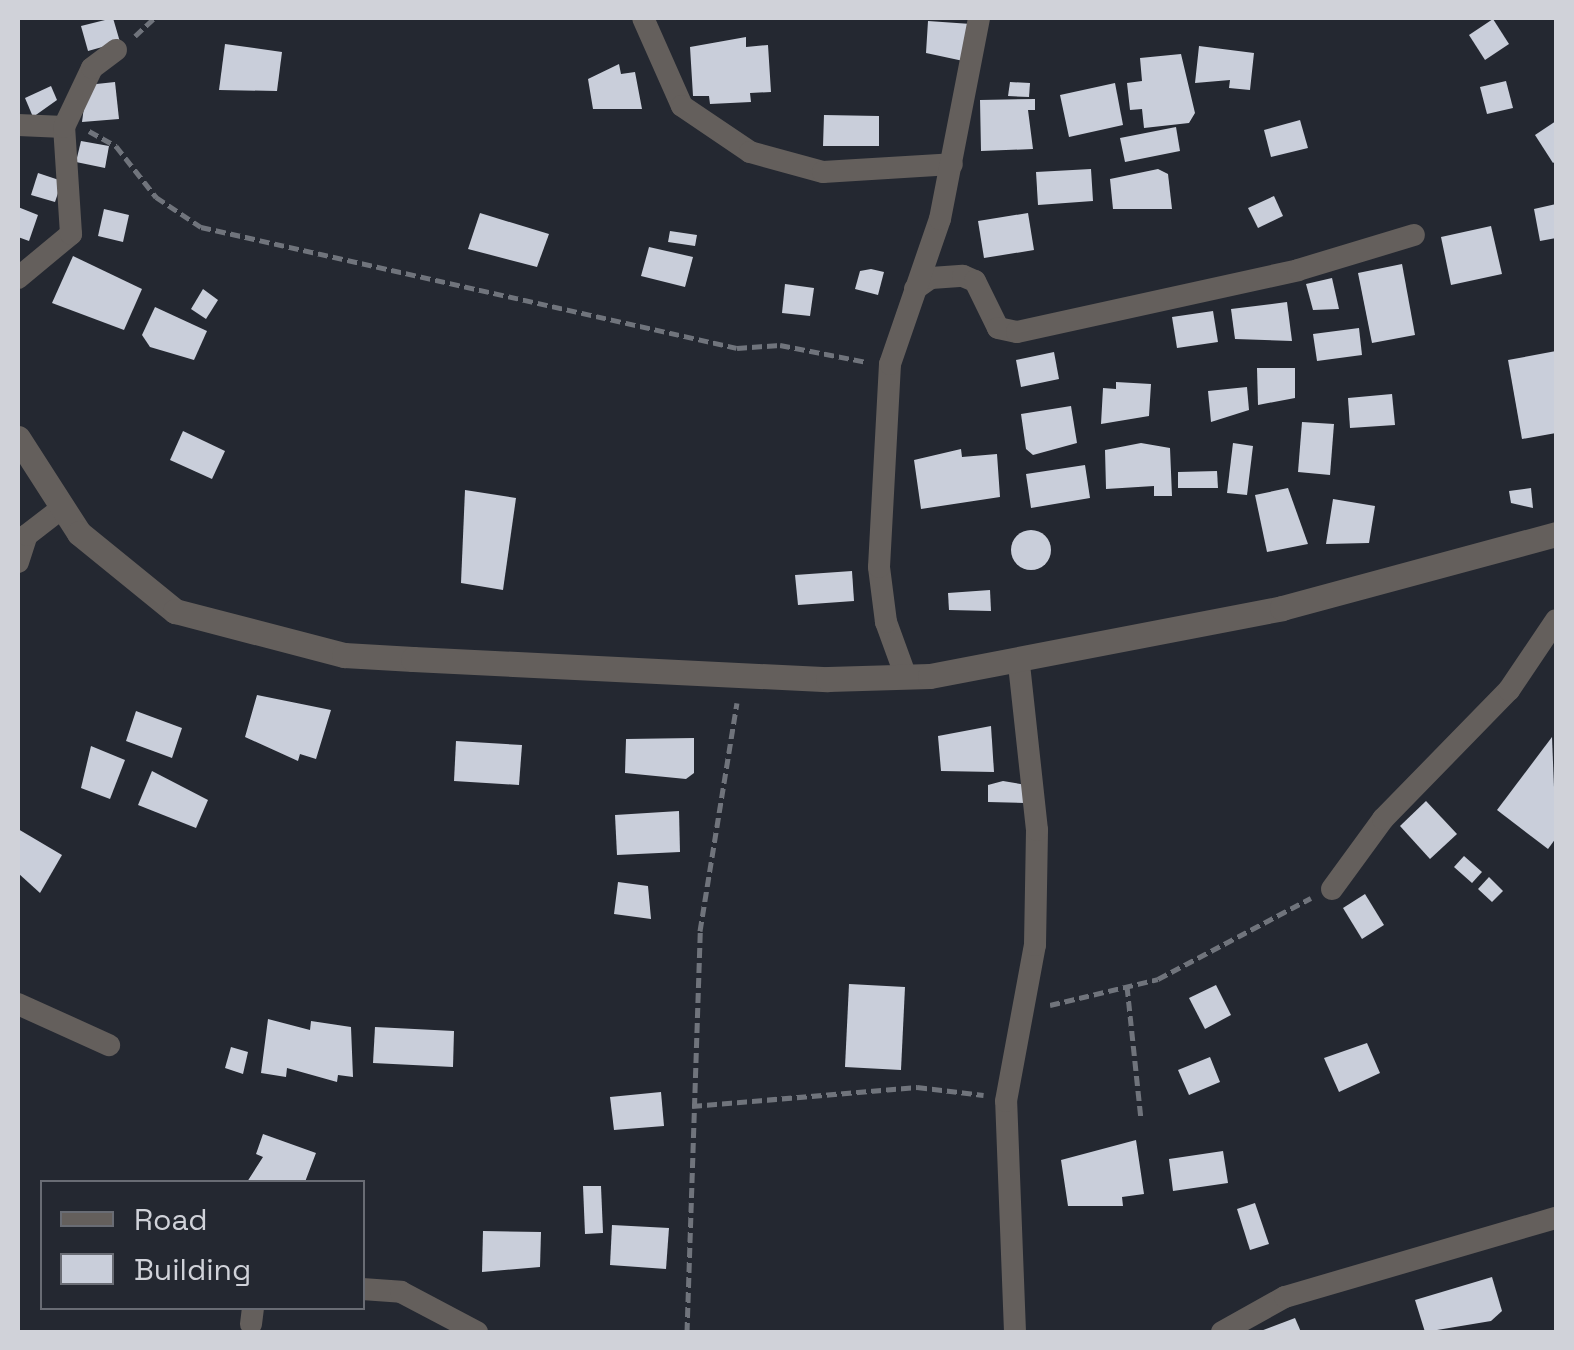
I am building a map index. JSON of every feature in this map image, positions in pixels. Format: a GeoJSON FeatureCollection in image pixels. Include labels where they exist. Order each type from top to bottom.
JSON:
{"type":"FeatureCollection","features":[{"type":"Feature","properties":{"kind":"street"},"geometry":{"type":"LineString","coordinates":[[644,18],[682,106],[750,152],[823,172],[952,164]]}},
{"type":"Feature","properties":{"kind":"street"},"geometry":{"type":"LineString","coordinates":[[906,677],[886,622],[878,567],[890,364],[952,164],[979,18]]}},
{"type":"Feature","properties":{"kind":"street"},"geometry":{"type":"LineString","coordinates":[[18,278],[71,234],[64,127],[92,68],[116,50]]}},
{"type":"Feature","properties":{"kind":"street"},"geometry":{"type":"LineString","coordinates":[[18,126],[64,127]]}},
{"type":"Feature","properties":{"kind":"street"},"geometry":{"type":"LineString","coordinates":[[915,289],[931,278],[963,276],[975,282],[998,328],[1018,332],[1298,270],[1414,235]]}},
{"type":"Feature","properties":{"kind":"street"},"geometry":{"type":"LineString","coordinates":[[18,438],[62,508],[137,586],[218,628],[344,655],[741,675],[906,677],[1019,664],[1282,608],[1556,534]]}},
{"type":"Feature","properties":{"kind":"street"},"geometry":{"type":"LineString","coordinates":[[18,562],[26,535],[62,508]]}},
{"type":"Feature","properties":{"kind":"street"},"geometry":{"type":"LineString","coordinates":[[1332,888],[1382,819],[1509,690],[1556,620]]}},
{"type":"Feature","properties":{"kind":"street"},"geometry":{"type":"LineString","coordinates":[[1015,1332],[1006,1098],[1035,945],[1036,830],[1019,664]]}},
{"type":"Feature","properties":{"kind":"street"},"geometry":{"type":"LineString","coordinates":[[18,1004],[110,1045]]}},
{"type":"Feature","properties":{"kind":"street"},"geometry":{"type":"LineString","coordinates":[[1222,1332],[1286,1297],[1556,1218]]}},
{"type":"Feature","properties":{"kind":"street"},"geometry":{"type":"LineString","coordinates":[[365,1289],[400,1292],[477,1332]]}},
{"type":"Feature","properties":{"kind":"path"},"geometry":{"type":"LineString","coordinates":[[64,127],[99,133],[156,197],[202,227],[737,348],[780,345],[890,364]]}},
{"type":"Feature","properties":{"kind":"path"},"geometry":{"type":"LineString","coordinates":[[687,1332],[700,931],[741,675]]}},
{"type":"Feature","properties":{"kind":"path"},"geometry":{"type":"LineString","coordinates":[[1023,1012],[1158,978],[1332,888]]}},
{"type":"Feature","properties":{"kind":"path"},"geometry":{"type":"LineString","coordinates":[[1126,986],[1141,1120]]}},
{"type":"Feature","properties":{"kind":"path"},"geometry":{"type":"LineString","coordinates":[[692,1106],[917,1087],[1006,1098]]}},
{"type":"Feature","properties":{"kind":"building"},"geometry":{"type":"Polygon","coordinates":[[[113,18],[120,42],[88,51],[81,26],[113,18]]]}},
{"type":"Feature","properties":{"kind":"building"},"geometry":{"type":"Polygon","coordinates":[[[1493,19],[1509,44],[1485,60],[1469,35],[1493,19]]]}},
{"type":"Feature","properties":{"kind":"building"},"geometry":{"type":"Polygon","coordinates":[[[928,21],[971,24],[968,62],[926,53],[928,21]]]}},
{"type":"Feature","properties":{"kind":"building"},"geometry":{"type":"Polygon","coordinates":[[[746,37],[746,47],[768,45],[771,92],[750,93],[751,102],[710,104],[709,96],[693,96],[690,47],[746,37]]]}},
{"type":"Feature","properties":{"kind":"building"},"geometry":{"type":"Polygon","coordinates":[[[225,44],[282,52],[277,91],[219,90],[225,44]]]}},
{"type":"Feature","properties":{"kind":"building"},"geometry":{"type":"Polygon","coordinates":[[[1199,46],[1254,53],[1250,90],[1229,88],[1230,80],[1195,83],[1199,46]]]}},
{"type":"Feature","properties":{"kind":"building"},"geometry":{"type":"Polygon","coordinates":[[[1181,54],[1195,113],[1189,123],[1144,128],[1142,109],[1130,110],[1127,83],[1142,81],[1140,58],[1181,54]]]}},
{"type":"Feature","properties":{"kind":"building"},"geometry":{"type":"Polygon","coordinates":[[[619,64],[621,74],[635,72],[642,109],[593,109],[588,79],[619,64]]]}},
{"type":"Feature","properties":{"kind":"building"},"geometry":{"type":"Polygon","coordinates":[[[1506,81],[1513,108],[1487,114],[1480,87],[1506,81]]]}},
{"type":"Feature","properties":{"kind":"building"},"geometry":{"type":"Polygon","coordinates":[[[115,82],[119,119],[82,122],[87,85],[115,82]]]}},
{"type":"Feature","properties":{"kind":"building"},"geometry":{"type":"Polygon","coordinates":[[[1010,82],[1030,83],[1029,97],[1008,96],[1010,82]]]}},
{"type":"Feature","properties":{"kind":"building"},"geometry":{"type":"Polygon","coordinates":[[[1115,83],[1123,125],[1069,137],[1060,95],[1115,83]]]}},
{"type":"Feature","properties":{"kind":"building"},"geometry":{"type":"Polygon","coordinates":[[[51,86],[57,100],[33,117],[25,98],[51,86]]]}},
{"type":"Feature","properties":{"kind":"building"},"geometry":{"type":"Polygon","coordinates":[[[1035,99],[1035,110],[1028,110],[1033,149],[981,151],[980,100],[1035,99]]]}},
{"type":"Feature","properties":{"kind":"building"},"geometry":{"type":"Polygon","coordinates":[[[824,115],[879,116],[879,146],[823,146],[824,115]]]}},
{"type":"Feature","properties":{"kind":"building"},"geometry":{"type":"Polygon","coordinates":[[[1300,120],[1308,148],[1271,157],[1264,130],[1300,120]]]}},
{"type":"Feature","properties":{"kind":"building"},"geometry":{"type":"Polygon","coordinates":[[[1556,121],[1556,161],[1553,163],[1535,135],[1556,121]]]}},
{"type":"Feature","properties":{"kind":"building"},"geometry":{"type":"Polygon","coordinates":[[[1176,127],[1180,151],[1125,162],[1120,138],[1176,127]]]}},
{"type":"Feature","properties":{"kind":"building"},"geometry":{"type":"Polygon","coordinates":[[[81,141],[109,146],[105,168],[76,162],[81,141]]]}},
{"type":"Feature","properties":{"kind":"building"},"geometry":{"type":"Polygon","coordinates":[[[1091,169],[1093,201],[1038,205],[1036,172],[1091,169]]]}},
{"type":"Feature","properties":{"kind":"building"},"geometry":{"type":"Polygon","coordinates":[[[1158,169],[1168,174],[1172,209],[1113,209],[1110,179],[1158,169]]]}},
{"type":"Feature","properties":{"kind":"building"},"geometry":{"type":"Polygon","coordinates":[[[38,173],[62,181],[55,202],[31,195],[38,173]]]}},
{"type":"Feature","properties":{"kind":"building"},"geometry":{"type":"Polygon","coordinates":[[[1274,196],[1283,216],[1258,228],[1248,208],[1274,196]]]}},
{"type":"Feature","properties":{"kind":"building"},"geometry":{"type":"Polygon","coordinates":[[[1556,204],[1556,238],[1540,241],[1534,209],[1556,204]]]}},
{"type":"Feature","properties":{"kind":"building"},"geometry":{"type":"Polygon","coordinates":[[[18,207],[38,215],[29,241],[18,237],[18,207]]]}},
{"type":"Feature","properties":{"kind":"building"},"geometry":{"type":"Polygon","coordinates":[[[104,209],[129,215],[123,242],[98,236],[104,209]]]}},
{"type":"Feature","properties":{"kind":"building"},"geometry":{"type":"Polygon","coordinates":[[[480,213],[549,234],[537,267],[468,249],[480,213]]]}},
{"type":"Feature","properties":{"kind":"building"},"geometry":{"type":"Polygon","coordinates":[[[1028,213],[1034,250],[984,258],[978,221],[1028,213]]]}},
{"type":"Feature","properties":{"kind":"building"},"geometry":{"type":"Polygon","coordinates":[[[1491,226],[1502,274],[1451,285],[1441,237],[1491,226]]]}},
{"type":"Feature","properties":{"kind":"building"},"geometry":{"type":"Polygon","coordinates":[[[670,231],[697,235],[695,246],[668,242],[670,231]]]}},
{"type":"Feature","properties":{"kind":"building"},"geometry":{"type":"Polygon","coordinates":[[[649,247],[693,257],[685,287],[641,276],[649,247]]]}},
{"type":"Feature","properties":{"kind":"building"},"geometry":{"type":"Polygon","coordinates":[[[73,256],[142,289],[124,330],[52,303],[73,256]]]}},
{"type":"Feature","properties":{"kind":"building"},"geometry":{"type":"Polygon","coordinates":[[[1402,264],[1415,335],[1372,343],[1358,273],[1402,264]]]}},
{"type":"Feature","properties":{"kind":"building"},"geometry":{"type":"Polygon","coordinates":[[[860,271],[884,272],[878,295],[855,289],[860,271]]]}},
{"type":"Feature","properties":{"kind":"building"},"geometry":{"type":"Polygon","coordinates":[[[1332,278],[1339,309],[1313,310],[1306,284],[1332,278]]]}},
{"type":"Feature","properties":{"kind":"building"},"geometry":{"type":"Polygon","coordinates":[[[785,284],[814,288],[810,316],[782,313],[785,284]]]}},
{"type":"Feature","properties":{"kind":"building"},"geometry":{"type":"Polygon","coordinates":[[[203,289],[218,300],[206,319],[191,309],[203,289]]]}},
{"type":"Feature","properties":{"kind":"building"},"geometry":{"type":"Polygon","coordinates":[[[1287,302],[1292,341],[1235,339],[1231,309],[1287,302]]]}},
{"type":"Feature","properties":{"kind":"building"},"geometry":{"type":"Polygon","coordinates":[[[155,307],[207,331],[194,360],[150,347],[142,335],[155,307]]]}},
{"type":"Feature","properties":{"kind":"building"},"geometry":{"type":"Polygon","coordinates":[[[1213,311],[1218,342],[1177,348],[1172,317],[1213,311]]]}},
{"type":"Feature","properties":{"kind":"building"},"geometry":{"type":"Polygon","coordinates":[[[1359,328],[1362,355],[1317,361],[1313,334],[1359,328]]]}},
{"type":"Feature","properties":{"kind":"building"},"geometry":{"type":"Polygon","coordinates":[[[1556,351],[1556,433],[1522,439],[1508,360],[1556,351]]]}},
{"type":"Feature","properties":{"kind":"building"},"geometry":{"type":"Polygon","coordinates":[[[1054,352],[1059,379],[1021,387],[1016,360],[1054,352]]]}},
{"type":"Feature","properties":{"kind":"building"},"geometry":{"type":"Polygon","coordinates":[[[1257,368],[1295,368],[1295,398],[1258,405],[1257,368]]]}},
{"type":"Feature","properties":{"kind":"building"},"geometry":{"type":"Polygon","coordinates":[[[1116,382],[1151,384],[1149,416],[1101,424],[1103,388],[1116,389],[1116,382]]]}},
{"type":"Feature","properties":{"kind":"building"},"geometry":{"type":"Polygon","coordinates":[[[1247,387],[1249,410],[1211,422],[1208,391],[1247,387]]]}},
{"type":"Feature","properties":{"kind":"building"},"geometry":{"type":"Polygon","coordinates":[[[1392,394],[1395,425],[1350,428],[1348,398],[1392,394]]]}},
{"type":"Feature","properties":{"kind":"building"},"geometry":{"type":"Polygon","coordinates":[[[1071,406],[1077,443],[1033,455],[1026,449],[1021,414],[1071,406]]]}},
{"type":"Feature","properties":{"kind":"building"},"geometry":{"type":"Polygon","coordinates":[[[1302,422],[1334,424],[1330,475],[1298,472],[1302,422]]]}},
{"type":"Feature","properties":{"kind":"building"},"geometry":{"type":"Polygon","coordinates":[[[183,431],[225,451],[212,479],[170,460],[183,431]]]}},
{"type":"Feature","properties":{"kind":"building"},"geometry":{"type":"Polygon","coordinates":[[[1141,443],[1170,448],[1172,496],[1154,496],[1154,486],[1106,489],[1105,450],[1141,443]]]}},
{"type":"Feature","properties":{"kind":"building"},"geometry":{"type":"Polygon","coordinates":[[[1233,443],[1253,446],[1247,495],[1227,493],[1233,443]]]}},
{"type":"Feature","properties":{"kind":"building"},"geometry":{"type":"Polygon","coordinates":[[[961,449],[962,457],[997,454],[1000,497],[921,509],[914,460],[961,449]]]}},
{"type":"Feature","properties":{"kind":"building"},"geometry":{"type":"Polygon","coordinates":[[[1085,465],[1090,498],[1031,508],[1026,474],[1085,465]]]}},
{"type":"Feature","properties":{"kind":"building"},"geometry":{"type":"Polygon","coordinates":[[[1217,471],[1218,488],[1178,488],[1178,472],[1217,471]]]}},
{"type":"Feature","properties":{"kind":"building"},"geometry":{"type":"Polygon","coordinates":[[[1288,488],[1308,544],[1267,552],[1255,495],[1288,488]]]}},
{"type":"Feature","properties":{"kind":"building"},"geometry":{"type":"Polygon","coordinates":[[[1531,488],[1533,508],[1511,503],[1509,491],[1531,488]]]}},
{"type":"Feature","properties":{"kind":"building"},"geometry":{"type":"Polygon","coordinates":[[[465,490],[516,498],[503,590],[461,583],[465,490]]]}},
{"type":"Feature","properties":{"kind":"building"},"geometry":{"type":"Polygon","coordinates":[[[1333,499],[1375,506],[1369,543],[1326,544],[1333,499]]]}},
{"type":"Feature","properties":{"kind":"building"},"geometry":{"type":"Polygon","coordinates":[[[1031,530],[1045,536],[1051,550],[1045,564],[1031,570],[1017,564],[1011,550],[1017,536],[1031,530]]]}},
{"type":"Feature","properties":{"kind":"building"},"geometry":{"type":"Polygon","coordinates":[[[852,571],[854,601],[798,605],[795,575],[852,571]]]}},
{"type":"Feature","properties":{"kind":"building"},"geometry":{"type":"Polygon","coordinates":[[[990,590],[991,611],[949,610],[948,593],[990,590]]]}},
{"type":"Feature","properties":{"kind":"building"},"geometry":{"type":"Polygon","coordinates":[[[257,695],[331,710],[316,759],[300,754],[298,761],[245,737],[257,695]]]}},
{"type":"Feature","properties":{"kind":"building"},"geometry":{"type":"Polygon","coordinates":[[[136,711],[182,728],[172,758],[126,741],[136,711]]]}},
{"type":"Feature","properties":{"kind":"building"},"geometry":{"type":"Polygon","coordinates":[[[991,726],[994,772],[941,771],[938,736],[991,726]]]}},
{"type":"Feature","properties":{"kind":"building"},"geometry":{"type":"Polygon","coordinates":[[[1552,737],[1556,838],[1548,849],[1497,810],[1552,737]]]}},
{"type":"Feature","properties":{"kind":"building"},"geometry":{"type":"Polygon","coordinates":[[[694,738],[694,773],[686,779],[625,773],[626,739],[694,738]]]}},
{"type":"Feature","properties":{"kind":"building"},"geometry":{"type":"Polygon","coordinates":[[[456,741],[522,745],[519,785],[454,781],[456,741]]]}},
{"type":"Feature","properties":{"kind":"building"},"geometry":{"type":"Polygon","coordinates":[[[91,746],[125,760],[110,799],[81,788],[91,746]]]}},
{"type":"Feature","properties":{"kind":"building"},"geometry":{"type":"Polygon","coordinates":[[[152,771],[208,800],[196,828],[138,805],[152,771]]]}},
{"type":"Feature","properties":{"kind":"building"},"geometry":{"type":"Polygon","coordinates":[[[1003,781],[1026,785],[1025,803],[988,802],[988,785],[1003,781]]]}},
{"type":"Feature","properties":{"kind":"building"},"geometry":{"type":"Polygon","coordinates":[[[1426,801],[1457,834],[1430,859],[1400,826],[1426,801]]]}},
{"type":"Feature","properties":{"kind":"building"},"geometry":{"type":"Polygon","coordinates":[[[679,811],[680,852],[617,855],[615,815],[679,811]]]}},
{"type":"Feature","properties":{"kind":"building"},"geometry":{"type":"Polygon","coordinates":[[[18,829],[62,855],[40,893],[18,873],[18,829]]]}},
{"type":"Feature","properties":{"kind":"building"},"geometry":{"type":"Polygon","coordinates":[[[1464,856],[1482,872],[1472,883],[1454,867],[1464,856]]]}},
{"type":"Feature","properties":{"kind":"building"},"geometry":{"type":"Polygon","coordinates":[[[1489,877],[1503,891],[1492,902],[1478,889],[1489,877]]]}},
{"type":"Feature","properties":{"kind":"building"},"geometry":{"type":"Polygon","coordinates":[[[618,882],[648,886],[651,919],[614,914],[618,882]]]}},
{"type":"Feature","properties":{"kind":"building"},"geometry":{"type":"Polygon","coordinates":[[[1365,894],[1384,925],[1362,939],[1343,908],[1365,894]]]}},
{"type":"Feature","properties":{"kind":"building"},"geometry":{"type":"Polygon","coordinates":[[[849,984],[905,987],[901,1070],[845,1067],[849,984]]]}},
{"type":"Feature","properties":{"kind":"building"},"geometry":{"type":"Polygon","coordinates":[[[1216,985],[1231,1015],[1205,1029],[1189,998],[1216,985]]]}},
{"type":"Feature","properties":{"kind":"building"},"geometry":{"type":"Polygon","coordinates":[[[268,1019],[310,1030],[311,1021],[351,1027],[353,1077],[338,1075],[337,1082],[287,1068],[286,1077],[261,1073],[268,1019]]]}},
{"type":"Feature","properties":{"kind":"building"},"geometry":{"type":"Polygon","coordinates":[[[375,1027],[454,1031],[453,1067],[373,1063],[375,1027]]]}},
{"type":"Feature","properties":{"kind":"building"},"geometry":{"type":"Polygon","coordinates":[[[1367,1043],[1380,1073],[1339,1092],[1324,1058],[1367,1043]]]}},
{"type":"Feature","properties":{"kind":"building"},"geometry":{"type":"Polygon","coordinates":[[[231,1047],[248,1052],[243,1074],[225,1068],[231,1047]]]}},
{"type":"Feature","properties":{"kind":"building"},"geometry":{"type":"Polygon","coordinates":[[[1210,1057],[1220,1082],[1189,1095],[1178,1070],[1210,1057]]]}},
{"type":"Feature","properties":{"kind":"building"},"geometry":{"type":"Polygon","coordinates":[[[661,1092],[664,1126],[614,1130],[610,1097],[661,1092]]]}},
{"type":"Feature","properties":{"kind":"building"},"geometry":{"type":"Polygon","coordinates":[[[263,1134],[316,1153],[306,1180],[248,1180],[263,1157],[256,1154],[263,1134]]]}},
{"type":"Feature","properties":{"kind":"building"},"geometry":{"type":"Polygon","coordinates":[[[1136,1140],[1144,1194],[1122,1197],[1123,1206],[1068,1206],[1061,1160],[1136,1140]]]}},
{"type":"Feature","properties":{"kind":"building"},"geometry":{"type":"Polygon","coordinates":[[[1223,1151],[1228,1183],[1173,1191],[1169,1159],[1223,1151]]]}},
{"type":"Feature","properties":{"kind":"building"},"geometry":{"type":"Polygon","coordinates":[[[583,1186],[601,1186],[603,1233],[585,1234],[583,1186]]]}},
{"type":"Feature","properties":{"kind":"building"},"geometry":{"type":"Polygon","coordinates":[[[1255,1203],[1269,1244],[1250,1250],[1237,1209],[1255,1203]]]}},
{"type":"Feature","properties":{"kind":"building"},"geometry":{"type":"Polygon","coordinates":[[[612,1225],[669,1228],[666,1269],[610,1265],[612,1225]]]}},
{"type":"Feature","properties":{"kind":"building"},"geometry":{"type":"Polygon","coordinates":[[[483,1231],[541,1232],[540,1267],[482,1272],[483,1231]]]}},
{"type":"Feature","properties":{"kind":"building"},"geometry":{"type":"Polygon","coordinates":[[[1492,1277],[1502,1311],[1491,1321],[1425,1332],[1415,1300],[1492,1277]]]}},
{"type":"Feature","properties":{"kind":"building"},"geometry":{"type":"Polygon","coordinates":[[[1295,1318],[1301,1332],[1258,1332],[1295,1318]]]}}]}
